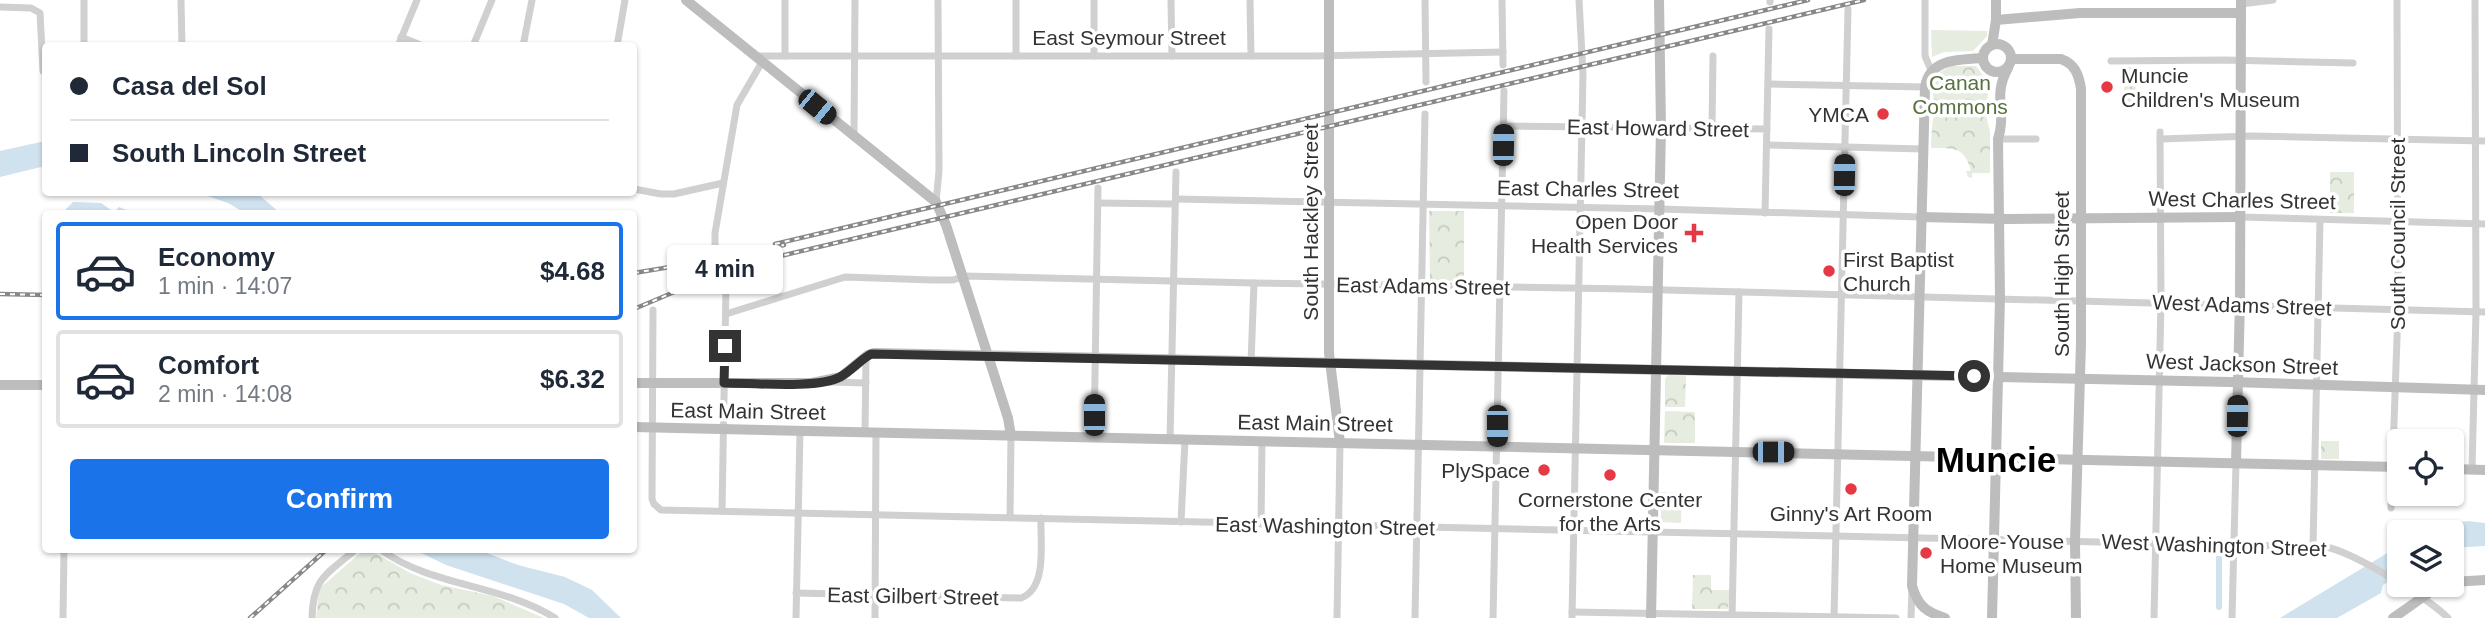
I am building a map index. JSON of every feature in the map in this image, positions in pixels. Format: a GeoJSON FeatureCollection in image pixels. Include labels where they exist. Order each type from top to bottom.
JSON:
{"type":"FeatureCollection","features":[{"type":"Feature","properties":{"kind":"main road"},"geometry":{"type":"LineString","coordinates":[[686,0],[936,202],[963,276],[1011,436]]}},
{"type":"Feature","properties":{"kind":"main road","name":"South Hackley Street"},"geometry":{"type":"LineString","coordinates":[[1329,0],[1330,364],[1340,443]]}},
{"type":"Feature","properties":{"kind":"main road"},"geometry":{"type":"LineString","coordinates":[[1651,616],[1659,290],[1659,0]]}},
{"type":"Feature","properties":{"kind":"main road"},"geometry":{"type":"LineString","coordinates":[[1996,0],[1997,45]]}},
{"type":"Feature","properties":{"kind":"main road"},"geometry":{"type":"LineString","coordinates":[[1996,20],[2068,13],[2241,6],[2240,305],[2236,463]]}},
{"type":"Feature","properties":{"kind":"main road"},"geometry":{"type":"LineString","coordinates":[[1992,618],[2000,298],[1998,139],[2000,84],[2010,63],[2011,52],[1997,45],[1985,50],[1985,63],[1994,83],[1994,132],[1998,139]]}},
{"type":"Feature","properties":{"kind":"main road","name":"South High Street"},"geometry":{"type":"LineString","coordinates":[[2010,63],[2061,59],[2067,61],[2077,72],[2081,89],[2076,618]]}},
{"type":"Feature","properties":{"kind":"main road"},"geometry":{"type":"LineString","coordinates":[[1945,618],[1922,608],[1912,586],[1925,87],[1931,70],[1950,61],[1985,63],[1997,73],[2010,63]]}},
{"type":"Feature","properties":{"kind":"main road","name":"East Charles Street"},"geometry":{"type":"LineString","coordinates":[[1921,217],[1999,219]]}},
{"type":"Feature","properties":{"kind":"main road","name":"West Charles Street"},"geometry":{"type":"LineString","coordinates":[[1999,219],[2240,217]]}},
{"type":"Feature","properties":{"kind":"main road","name":"West Jackson Street"},"geometry":{"type":"LineString","coordinates":[[866,357],[874,354],[1420,365],[2480,390]]}},
{"type":"Feature","properties":{"kind":"main road"},"geometry":{"type":"LineString","coordinates":[[637,383],[823,382],[841,377],[866,357]]}},
{"type":"Feature","properties":{"kind":"main road"},"geometry":{"type":"LineString","coordinates":[[0,385],[42,385]]}},
{"type":"Feature","properties":{"kind":"main road","name":"East Main Street"},"geometry":{"type":"LineString","coordinates":[[637,428],[2387,467]]}},
{"type":"Feature","properties":{"kind":"main road"},"geometry":{"type":"LineString","coordinates":[[2464,470],[2485,470]]}},
{"type":"Feature","properties":{"kind":"main road"},"geometry":{"type":"LineString","coordinates":[[2464,581],[2485,580]]}},
{"type":"Feature","properties":{"kind":"main road"},"geometry":{"type":"LineString","coordinates":[[2393,618],[2417,597]]}},
{"type":"Feature","properties":{"kind":"main road"},"geometry":{"type":"LineString","coordinates":[[2067,618],[2075,598]]}},
{"type":"Feature","properties":{"kind":"street"},"geometry":{"type":"LineString","coordinates":[[84,0],[84,42]]}},
{"type":"Feature","properties":{"kind":"street"},"geometry":{"type":"LineString","coordinates":[[181,0],[182,42]]}},
{"type":"Feature","properties":{"kind":"street"},"geometry":{"type":"LineString","coordinates":[[399,42],[417,0]]}},
{"type":"Feature","properties":{"kind":"street"},"geometry":{"type":"LineString","coordinates":[[475,42],[492,0]]}},
{"type":"Feature","properties":{"kind":"street"},"geometry":{"type":"LineString","coordinates":[[524,42],[531,0]]}},
{"type":"Feature","properties":{"kind":"street"},"geometry":{"type":"LineString","coordinates":[[618,42],[625,0]]}},
{"type":"Feature","properties":{"kind":"street"},"geometry":{"type":"LineString","coordinates":[[785,0],[785,56]]}},
{"type":"Feature","properties":{"kind":"street"},"geometry":{"type":"LineString","coordinates":[[854,136],[855,0]]}},
{"type":"Feature","properties":{"kind":"street"},"geometry":{"type":"LineString","coordinates":[[936,202],[939,171],[938,0]]}},
{"type":"Feature","properties":{"kind":"street"},"geometry":{"type":"LineString","coordinates":[[1016,0],[1016,56]]}},
{"type":"Feature","properties":{"kind":"street"},"geometry":{"type":"LineString","coordinates":[[1094,0],[1094,56]]}},
{"type":"Feature","properties":{"kind":"street"},"geometry":{"type":"LineString","coordinates":[[1171,0],[1172,56]]}},
{"type":"Feature","properties":{"kind":"street"},"geometry":{"type":"LineString","coordinates":[[1250,0],[1251,56]]}},
{"type":"Feature","properties":{"kind":"street"},"geometry":{"type":"LineString","coordinates":[[1426,0],[1426,82]]}},
{"type":"Feature","properties":{"kind":"street"},"geometry":{"type":"LineString","coordinates":[[1502,0],[1503,65]]}},
{"type":"Feature","properties":{"kind":"street"},"geometry":{"type":"LineString","coordinates":[[1579,0],[1583,74],[1572,615],[1651,616],[1659,612],[1732,616],[1896,618]]}},
{"type":"Feature","properties":{"kind":"street"},"geometry":{"type":"LineString","coordinates":[[1925,0],[1925,57],[1931,70]]}},
{"type":"Feature","properties":{"kind":"street"},"geometry":{"type":"LineString","coordinates":[[2241,6],[2273,0]]}},
{"type":"Feature","properties":{"kind":"street","name":"South Council Street"},"geometry":{"type":"LineString","coordinates":[[2396,429],[2397,0]]}},
{"type":"Feature","properties":{"kind":"street"},"geometry":{"type":"LineString","coordinates":[[2472,470],[2480,390],[2476,312],[2475,0]]}},
{"type":"Feature","properties":{"kind":"street"},"geometry":{"type":"LineString","coordinates":[[0,7],[31,8],[40,13],[42,52]]}},
{"type":"Feature","properties":{"kind":"street"},"geometry":{"type":"LineString","coordinates":[[1834,617],[1848,9]]}},
{"type":"Feature","properties":{"kind":"street"},"geometry":{"type":"LineString","coordinates":[[1767,130],[1769,29]]}},
{"type":"Feature","properties":{"kind":"street"},"geometry":{"type":"LineString","coordinates":[[401,37],[413,42]]}},
{"type":"Feature","properties":{"kind":"street","name":"East Seymour Street"},"geometry":{"type":"LineString","coordinates":[[758,59],[785,56],[1251,56],[1503,52]]}},
{"type":"Feature","properties":{"kind":"street"},"geometry":{"type":"LineString","coordinates":[[1712,128],[1713,56]]}},
{"type":"Feature","properties":{"kind":"street"},"geometry":{"type":"LineString","coordinates":[[722,511],[726,286],[715,244],[737,105],[758,59]]}},
{"type":"Feature","properties":{"kind":"street"},"geometry":{"type":"LineString","coordinates":[[2111,61],[2353,63]]}},
{"type":"Feature","properties":{"kind":"street"},"geometry":{"type":"LineString","coordinates":[[1768,84],[1925,87]]}},
{"type":"Feature","properties":{"kind":"street"},"geometry":{"type":"LineString","coordinates":[[1493,618],[1504,91]]}},
{"type":"Feature","properties":{"kind":"street"},"geometry":{"type":"LineString","coordinates":[[1415,618],[1425,114]]}},
{"type":"Feature","properties":{"kind":"street","name":"East Howard Street"},"geometry":{"type":"LineString","coordinates":[[1503,125],[1767,130],[1767,145],[1922,149]]}},
{"type":"Feature","properties":{"kind":"street"},"geometry":{"type":"LineString","coordinates":[[2154,618],[2161,302],[2160,135],[2485,141]]}},
{"type":"Feature","properties":{"kind":"street"},"geometry":{"type":"LineString","coordinates":[[1998,139],[2036,139]]}},
{"type":"Feature","properties":{"kind":"street"},"geometry":{"type":"LineString","coordinates":[[1765,213],[1767,145]]}},
{"type":"Feature","properties":{"kind":"street"},"geometry":{"type":"LineString","coordinates":[[1170,440],[1176,172]]}},
{"type":"Feature","properties":{"kind":"street"},"geometry":{"type":"LineString","coordinates":[[637,190],[674,194],[723,183]]}},
{"type":"Feature","properties":{"kind":"street"},"geometry":{"type":"LineString","coordinates":[[1094,437],[1098,188]]}},
{"type":"Feature","properties":{"kind":"street","name":"East Charles Street"},"geometry":{"type":"LineString","coordinates":[[1098,203],[1330,202],[1660,208],[1921,217]]}},
{"type":"Feature","properties":{"kind":"street","name":"West Charles Street"},"geometry":{"type":"LineString","coordinates":[[2240,217],[2485,223]]}},
{"type":"Feature","properties":{"kind":"street"},"geometry":{"type":"LineString","coordinates":[[2313,547],[2320,220]]}},
{"type":"Feature","properties":{"kind":"street","name":"East Adams Street"},"geometry":{"type":"LineString","coordinates":[[726,314],[845,277],[932,281],[953,280],[963,276],[2000,298]]}},
{"type":"Feature","properties":{"kind":"street"},"geometry":{"type":"LineString","coordinates":[[1251,362],[1254,283]]}},
{"type":"Feature","properties":{"kind":"street"},"geometry":{"type":"LineString","coordinates":[[1732,616],[1739,292]]}},
{"type":"Feature","properties":{"kind":"street","name":"West Adams Street"},"geometry":{"type":"LineString","coordinates":[[2000,298],[2485,312]]}},
{"type":"Feature","properties":{"kind":"street"},"geometry":{"type":"LineString","coordinates":[[653,310],[653,429]]}},
{"type":"Feature","properties":{"kind":"street"},"geometry":{"type":"LineString","coordinates":[[866,357],[875,515],[875,618]]}},
{"type":"Feature","properties":{"kind":"street"},"geometry":{"type":"LineString","coordinates":[[823,382],[866,383]]}},
{"type":"Feature","properties":{"kind":"street","name":"East Washington Street"},"geometry":{"type":"LineString","coordinates":[[653,429],[652,499],[657,508],[666,510],[1993,539]]}},
{"type":"Feature","properties":{"kind":"street"},"geometry":{"type":"LineString","coordinates":[[796,618],[800,431]]}},
{"type":"Feature","properties":{"kind":"street"},"geometry":{"type":"LineString","coordinates":[[1010,517],[1011,436]]}},
{"type":"Feature","properties":{"kind":"street"},"geometry":{"type":"LineString","coordinates":[[1181,522],[1185,440]]}},
{"type":"Feature","properties":{"kind":"street"},"geometry":{"type":"LineString","coordinates":[[1261,524],[1262,442]]}},
{"type":"Feature","properties":{"kind":"street"},"geometry":{"type":"LineString","coordinates":[[1337,618],[1340,443]]}},
{"type":"Feature","properties":{"kind":"street"},"geometry":{"type":"LineString","coordinates":[[2232,618],[2236,463]]}},
{"type":"Feature","properties":{"kind":"street","name":"East Gilbert Street"},"geometry":{"type":"LineString","coordinates":[[796,593],[1016,598],[1029,594],[1038,582],[1041,518]]}},
{"type":"Feature","properties":{"kind":"street","name":"West Washington Street"},"geometry":{"type":"LineString","coordinates":[[1993,539],[2335,549],[2387,577]]}},
{"type":"Feature","properties":{"kind":"street"},"geometry":{"type":"LineString","coordinates":[[64,553],[64,618]]}},
{"type":"Feature","properties":{"kind":"street"},"geometry":{"type":"LineString","coordinates":[[312,618],[318,584],[352,553]]}},
{"type":"Feature","properties":{"kind":"street"},"geometry":{"type":"LineString","coordinates":[[386,553],[414,569],[504,594],[555,618]]}},
{"type":"Feature","properties":{"kind":"street"},"geometry":{"type":"LineString","coordinates":[[1911,618],[1912,586]]}},
{"type":"Feature","properties":{"kind":"street","name":"West Washington Street"},"geometry":{"type":"LineString","coordinates":[[2420,597],[2448,618]]}},
{"type":"Feature","properties":{"kind":"green space"},"geometry":{"type":"Polygon","coordinates":[[[1931,30],[1987,31],[1987,36],[1973,51],[1944,52],[1932,57],[1931,30]]]}},
{"type":"Feature","properties":{"kind":"green space","name":"Canan Commons"},"geometry":{"type":"Polygon","coordinates":[[[1952,66],[1976,66],[1989,84],[1986,115],[1990,132],[1990,173],[1972,173],[1972,178],[1968,177],[1966,171],[1971,171],[1965,157],[1957,150],[1931,148],[1933,81],[1942,71],[1952,66]]]}},
{"type":"Feature","properties":{"kind":"green space"},"geometry":{"type":"Polygon","coordinates":[[[2124,67],[2136,67],[2136,109],[2124,109],[2124,67]]]}},
{"type":"Feature","properties":{"kind":"green space"},"geometry":{"type":"Polygon","coordinates":[[[2330,172],[2354,172],[2354,213],[2330,213],[2330,172]]]}},
{"type":"Feature","properties":{"kind":"green space"},"geometry":{"type":"Polygon","coordinates":[[[1429,211],[1464,211],[1464,281],[1430,280],[1429,211]]]}},
{"type":"Feature","properties":{"kind":"green space"},"geometry":{"type":"Polygon","coordinates":[[[1668,375],[1686,376],[1685,407],[1665,407],[1665,379],[1668,375]]]}},
{"type":"Feature","properties":{"kind":"green space"},"geometry":{"type":"Polygon","coordinates":[[[1665,411],[1695,412],[1695,443],[1664,443],[1665,411]]]}},
{"type":"Feature","properties":{"kind":"green space"},"geometry":{"type":"Polygon","coordinates":[[[2321,441],[2339,441],[2339,459],[2321,459],[2321,441]]]}},
{"type":"Feature","properties":{"kind":"green space"},"geometry":{"type":"Polygon","coordinates":[[[1661,492],[1682,493],[1681,523],[1661,522],[1661,492]]]}},
{"type":"Feature","properties":{"kind":"green space"},"geometry":{"type":"Polygon","coordinates":[[[375,553],[410,573],[441,585],[493,596],[544,618],[316,618],[319,589],[359,554],[375,553]]]}},
{"type":"Feature","properties":{"kind":"green space"},"geometry":{"type":"Polygon","coordinates":[[[1693,575],[1711,575],[1711,590],[1730,590],[1728,609],[1692,609],[1693,575]]]}},
{"type":"Feature","properties":{"kind":"water"},"geometry":{"type":"Polygon","coordinates":[[[42,142],[42,167],[0,177],[0,151],[42,142]]]}},
{"type":"Feature","properties":{"kind":"water"},"geometry":{"type":"Polygon","coordinates":[[[208,196],[260,196],[277,210],[240,210],[208,196]]]}},
{"type":"Feature","properties":{"kind":"water"},"geometry":{"type":"Polygon","coordinates":[[[73,202],[101,203],[111,210],[66,210],[73,202]]]}},
{"type":"Feature","properties":{"kind":"water"},"geometry":{"type":"Polygon","coordinates":[[[2464,522],[2485,523],[2485,546],[2464,547],[2464,522]]]}},
{"type":"Feature","properties":{"kind":"water"},"geometry":{"type":"Polygon","coordinates":[[[421,553],[487,553],[518,565],[565,577],[592,590],[621,618],[589,618],[564,604],[446,565],[421,553]]]}},
{"type":"Feature","properties":{"kind":"water"},"geometry":{"type":"Polygon","coordinates":[[[2387,553],[2387,582],[2383,585],[2381,593],[2337,618],[2280,618],[2387,553]]]}},
{"type":"Feature","properties":{"kind":"waterway"},"geometry":{"type":"LineString","coordinates":[[2219,557],[2219,607]]}},
{"type":"Feature","properties":{"kind":"railway"},"geometry":{"type":"LineString","coordinates":[[775,244],[1808,0]]}},
{"type":"Feature","properties":{"kind":"railway"},"geometry":{"type":"LineString","coordinates":[[637,308],[698,282],[772,258],[1864,0]]}},
{"type":"Feature","properties":{"kind":"railway"},"geometry":{"type":"LineString","coordinates":[[637,272],[784,245]]}},
{"type":"Feature","properties":{"kind":"railway"},"geometry":{"type":"LineString","coordinates":[[0,294],[42,295]]}},
{"type":"Feature","properties":{"kind":"railway"},"geometry":{"type":"LineString","coordinates":[[250,618],[323,553]]}},
{"type":"Feature","properties":{"kind":"place","name":"Muncie Children's Museum"},"geometry":{"type":"Point","coordinates":[2107,87]}},
{"type":"Feature","properties":{"kind":"place","name":"YMCA"},"geometry":{"type":"Point","coordinates":[1883,114]}},
{"type":"Feature","properties":{"kind":"place","name":"Open Door Health Services"},"geometry":{"type":"Point","coordinates":[1694,233]}},
{"type":"Feature","properties":{"kind":"place","name":"First Baptist Church"},"geometry":{"type":"Point","coordinates":[1829,271]}},
{"type":"Feature","properties":{"kind":"place","name":"PlySpace"},"geometry":{"type":"Point","coordinates":[1544,470]}},
{"type":"Feature","properties":{"kind":"place","name":"Cornerstone Center for the Arts"},"geometry":{"type":"Point","coordinates":[1610,475]}},
{"type":"Feature","properties":{"kind":"place","name":"Ginny's Art Room"},"geometry":{"type":"Point","coordinates":[1851,489]}},
{"type":"Feature","properties":{"kind":"place","name":"Moore-Youse Home Museum"},"geometry":{"type":"Point","coordinates":[1926,553]}},
{"type":"Feature","properties":{"kind":"district","name":"Muncie"},"geometry":{"type":"Point","coordinates":[1996,459]}},
{"type":"Feature","properties":{"kind":"route"},"geometry":{"type":"LineString","coordinates":[[725,346],[724,383],[812,383],[832,380],[841,377],[871,354],[1974,376]]}}]}
